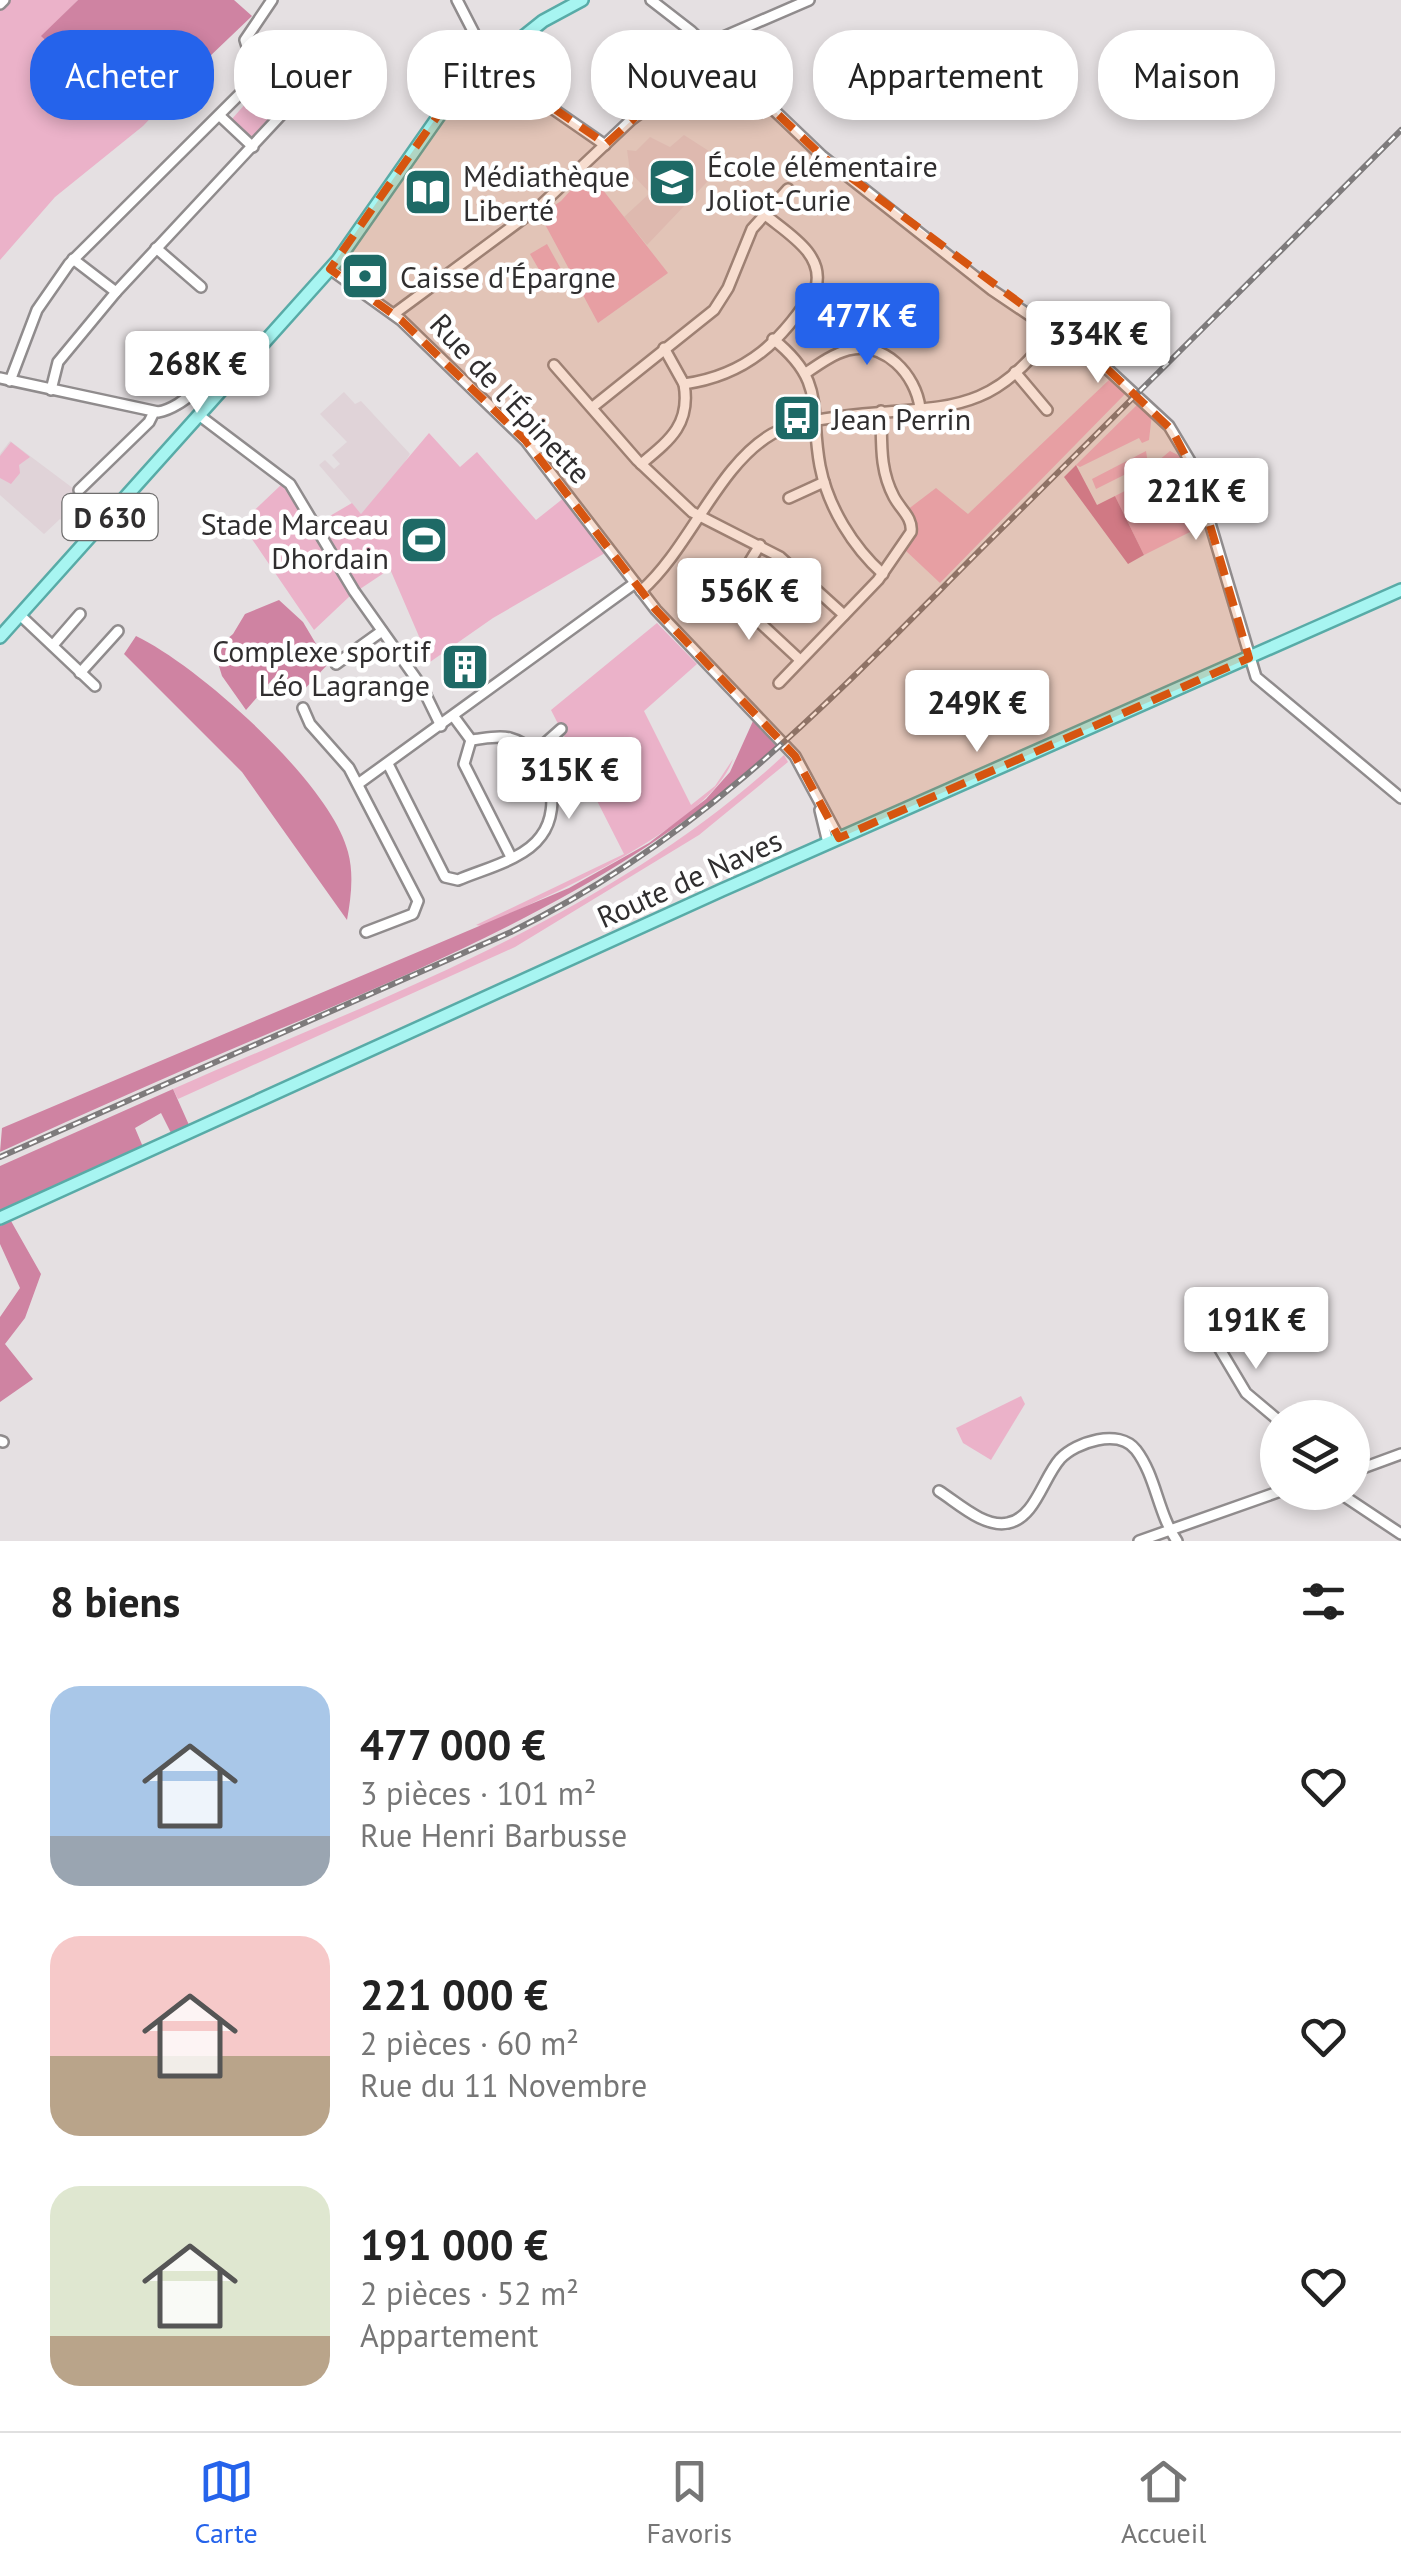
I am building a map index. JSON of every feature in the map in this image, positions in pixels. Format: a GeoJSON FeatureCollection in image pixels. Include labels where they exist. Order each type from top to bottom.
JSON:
{"type":"FeatureCollection","features":[{"type":"Feature","properties":{"kind":"main road","name":"D 630"},"geometry":{"type":"LineString","coordinates":[[531,30],[566,3],[582,0]]}},
{"type":"Feature","properties":{"kind":"main road","name":"D 630"},"geometry":{"type":"LineString","coordinates":[[0,640],[330,269],[435,120]]}},
{"type":"Feature","properties":{"kind":"main road","name":"Route de Naves"},"geometry":{"type":"LineString","coordinates":[[0,1218],[833,840],[1401,590]]}},
{"type":"Feature","properties":{"kind":"street"},"geometry":{"type":"LineString","coordinates":[[0,392],[37,310],[73,259],[252,80],[254,69],[245,50],[246,40],[272,0]]}},
{"type":"Feature","properties":{"kind":"street"},"geometry":{"type":"LineString","coordinates":[[456,0],[471,30]]}},
{"type":"Feature","properties":{"kind":"street"},"geometry":{"type":"LineString","coordinates":[[651,0],[687,30]]}},
{"type":"Feature","properties":{"kind":"street"},"geometry":{"type":"LineString","coordinates":[[744,30],[809,0]]}},
{"type":"Feature","properties":{"kind":"street"},"geometry":{"type":"LineString","coordinates":[[220,116],[253,148]]}},
{"type":"Feature","properties":{"kind":"street"},"geometry":{"type":"LineString","coordinates":[[50,390],[58,362],[116,292],[276,120]]}},
{"type":"Feature","properties":{"kind":"street"},"geometry":{"type":"LineString","coordinates":[[569,120],[605,145]]}},
{"type":"Feature","properties":{"kind":"street"},"geometry":{"type":"LineString","coordinates":[[394,314],[540,206],[635,120]]}},
{"type":"Feature","properties":{"kind":"street"},"geometry":{"type":"LineString","coordinates":[[784,120],[822,156],[984,284],[1106,368],[1180,441],[1198,483],[1249,658],[1264,686],[1401,798]]}},
{"type":"Feature","properties":{"kind":"street"},"geometry":{"type":"LineString","coordinates":[[594,406],[718,305],[749,234],[788,189]]}},
{"type":"Feature","properties":{"kind":"street"},"geometry":{"type":"LineString","coordinates":[[684,384],[738,370],[774,339],[814,290],[818,273],[807,252],[763,214]]}},
{"type":"Feature","properties":{"kind":"street"},"geometry":{"type":"LineString","coordinates":[[156,248],[202,287]]}},
{"type":"Feature","properties":{"kind":"street"},"geometry":{"type":"LineString","coordinates":[[73,259],[116,292]]}},
{"type":"Feature","properties":{"kind":"street","name":"Rue de l'Épinette"},"geometry":{"type":"LineString","coordinates":[[330,269],[394,314],[531,447],[638,587],[790,750],[833,840]]}},
{"type":"Feature","properties":{"kind":"street"},"geometry":{"type":"LineString","coordinates":[[358,784],[638,587],[701,519],[756,445],[784,428],[818,420],[973,402],[1015,372],[1052,330]]}},
{"type":"Feature","properties":{"kind":"street"},"geometry":{"type":"LineString","coordinates":[[774,339],[806,373],[818,420],[824,482],[859,550],[883,574]]}},
{"type":"Feature","properties":{"kind":"street"},"geometry":{"type":"LineString","coordinates":[[641,464],[680,428],[686,406],[684,384],[664,348]]}},
{"type":"Feature","properties":{"kind":"street"},"geometry":{"type":"LineString","coordinates":[[806,373],[848,350],[874,349],[889,356],[906,374],[920,408]]}},
{"type":"Feature","properties":{"kind":"street"},"geometry":{"type":"LineString","coordinates":[[554,365],[641,464],[701,519],[760,545],[844,616]]}},
{"type":"Feature","properties":{"kind":"street"},"geometry":{"type":"LineString","coordinates":[[5,380],[154,412],[176,407],[225,372],[239,370]]}},
{"type":"Feature","properties":{"kind":"street"},"geometry":{"type":"LineString","coordinates":[[1015,372],[1047,410]]}},
{"type":"Feature","properties":{"kind":"street"},"geometry":{"type":"LineString","coordinates":[[79,490],[150,422],[154,412]]}},
{"type":"Feature","properties":{"kind":"street"},"geometry":{"type":"LineString","coordinates":[[780,683],[883,574],[912,529],[886,477],[882,412]]}},
{"type":"Feature","properties":{"kind":"street"},"geometry":{"type":"LineString","coordinates":[[200,416],[286,480],[422,687],[442,726]]}},
{"type":"Feature","properties":{"kind":"street"},"geometry":{"type":"LineString","coordinates":[[790,498],[824,482]]}},
{"type":"Feature","properties":{"kind":"street"},"geometry":{"type":"LineString","coordinates":[[709,610],[728,592],[760,545]]}},
{"type":"Feature","properties":{"kind":"street"},"geometry":{"type":"LineString","coordinates":[[728,592],[800,660]]}},
{"type":"Feature","properties":{"kind":"street"},"geometry":{"type":"LineString","coordinates":[[54,644],[80,614]]}},
{"type":"Feature","properties":{"kind":"street"},"geometry":{"type":"LineString","coordinates":[[16,621],[54,644],[95,686]]}},
{"type":"Feature","properties":{"kind":"street"},"geometry":{"type":"LineString","coordinates":[[80,673],[118,631]]}},
{"type":"Feature","properties":{"kind":"street"},"geometry":{"type":"LineString","coordinates":[[336,664],[382,631]]}},
{"type":"Feature","properties":{"kind":"street"},"geometry":{"type":"LineString","coordinates":[[303,708],[310,724],[344,760],[418,904],[413,914],[366,932]]}},
{"type":"Feature","properties":{"kind":"street"},"geometry":{"type":"LineString","coordinates":[[454,717],[471,740]]}},
{"type":"Feature","properties":{"kind":"street"},"geometry":{"type":"LineString","coordinates":[[534,752],[561,730]]}},
{"type":"Feature","properties":{"kind":"street"},"geometry":{"type":"LineString","coordinates":[[388,764],[445,877],[458,880],[535,844],[551,816],[550,786],[534,752],[506,737],[471,740]]}},
{"type":"Feature","properties":{"kind":"street"},"geometry":{"type":"LineString","coordinates":[[471,740],[464,764],[511,858]]}},
{"type":"Feature","properties":{"kind":"street"},"geometry":{"type":"LineString","coordinates":[[1215,1341],[1246,1393],[1260,1405]]}},
{"type":"Feature","properties":{"kind":"street"},"geometry":{"type":"LineString","coordinates":[[939,1492],[989,1522],[1013,1522],[1028,1510],[1062,1458],[1100,1440],[1117,1439],[1138,1452],[1177,1541]]}},
{"type":"Feature","properties":{"kind":"street"},"geometry":{"type":"LineString","coordinates":[[1370,1465],[1401,1454]]}},
{"type":"Feature","properties":{"kind":"street"},"geometry":{"type":"LineString","coordinates":[[1139,1541],[1260,1498]]}},
{"type":"Feature","properties":{"kind":"street"},"geometry":{"type":"LineString","coordinates":[[1365,1510],[1401,1534]]}},
{"type":"Feature","properties":{"kind":"highlighted area"},"geometry":{"type":"Polygon","coordinates":[[[709,49],[822,156],[1102,364],[1172,430],[1195,474],[1249,658],[839,838],[795,756],[656,610],[526,441],[401,320],[330,269],[448,101],[487,63],[606,144],[709,49]]]}},
{"type":"Feature","properties":{"kind":"shaded area"},"geometry":{"type":"Polygon","coordinates":[[[10,0],[78,0],[48,30],[30,30],[30,120],[149,120],[55,197],[0,260],[0,9],[10,0]]]}},
{"type":"Feature","properties":{"kind":"shaded area"},"geometry":{"type":"Polygon","coordinates":[[[78,0],[234,0],[252,16],[214,52],[214,30],[47,30],[78,0]]]}},
{"type":"Feature","properties":{"kind":"shaded area"},"geometry":{"type":"Polygon","coordinates":[[[234,117],[234,120],[271,120],[250,141],[231,120],[234,117]]]}},
{"type":"Feature","properties":{"kind":"shaded area","name":"École élémentaire Joliot-Curie"},"geometry":{"type":"Polygon","coordinates":[[[684,135],[726,162],[647,245],[624,217],[650,193],[630,172],[627,150],[636,151],[650,137],[670,147],[684,135]]]}},
{"type":"Feature","properties":{"kind":"shaded area"},"geometry":{"type":"Polygon","coordinates":[[[588,171],[668,273],[598,323],[540,215],[561,201],[588,171]]]}},
{"type":"Feature","properties":{"kind":"shaded area"},"geometry":{"type":"Polygon","coordinates":[[[547,244],[566,278],[549,287],[530,254],[547,244]]]}},
{"type":"Feature","properties":{"kind":"shaded area"},"geometry":{"type":"Polygon","coordinates":[[[1110,379],[1126,393],[940,583],[905,550],[917,528],[907,510],[936,488],[968,514],[1110,379]]]}},
{"type":"Feature","properties":{"kind":"shaded area"},"geometry":{"type":"Polygon","coordinates":[[[344,392],[355,404],[361,401],[410,454],[389,486],[361,514],[319,465],[325,460],[334,469],[340,464],[332,455],[347,442],[320,414],[344,392]]]}},
{"type":"Feature","properties":{"kind":"shaded area"},"geometry":{"type":"Polygon","coordinates":[[[1139,403],[1152,414],[1149,440],[1142,443],[1139,438],[1080,467],[1076,465],[1139,403]]]}},
{"type":"Feature","properties":{"kind":"shaded area","name":"Stade Marceau Dhordain"},"geometry":{"type":"Polygon","coordinates":[[[429,433],[460,467],[477,452],[536,520],[565,497],[605,553],[493,618],[430,662],[390,569],[351,595],[314,630],[241,523],[282,484],[311,527],[352,503],[361,514],[429,433]]]}},
{"type":"Feature","properties":{"kind":"shaded area"},"geometry":{"type":"Polygon","coordinates":[[[10,441],[82,495],[70,509],[90,527],[81,537],[60,519],[44,534],[0,495],[0,454],[10,441]]]}},
{"type":"Feature","properties":{"kind":"shaded area"},"geometry":{"type":"Polygon","coordinates":[[[11,442],[30,457],[19,465],[20,473],[11,484],[0,478],[0,456],[11,442]]]}},
{"type":"Feature","properties":{"kind":"shaded area"},"geometry":{"type":"Polygon","coordinates":[[[1146,451],[1148,463],[1096,489],[1092,479],[1146,451]]]}},
{"type":"Feature","properties":{"kind":"shaded area"},"geometry":{"type":"Polygon","coordinates":[[[1170,451],[1184,458],[1204,525],[1144,555],[1115,496],[1158,474],[1158,461],[1170,451]]]}},
{"type":"Feature","properties":{"kind":"shaded area"},"geometry":{"type":"Polygon","coordinates":[[[1076,465],[1097,505],[1115,496],[1144,555],[1128,564],[1064,477],[1076,465]]]}},
{"type":"Feature","properties":{"kind":"shaded area"},"geometry":{"type":"Polygon","coordinates":[[[279,600],[303,622],[328,664],[300,694],[277,674],[246,710],[222,676],[214,650],[233,634],[245,614],[279,600]]]}},
{"type":"Feature","properties":{"kind":"shaded area"},"geometry":{"type":"Polygon","coordinates":[[[657,623],[697,664],[644,711],[691,805],[715,786],[733,759],[718,784],[660,834],[545,898],[482,926],[476,925],[624,854],[551,710],[657,623]]]}},
{"type":"Feature","properties":{"kind":"shaded area"},"geometry":{"type":"Polygon","coordinates":[[[136,636],[226,700],[317,794],[337,824],[348,852],[351,886],[347,920],[242,772],[124,654],[136,636]]]}},
{"type":"Feature","properties":{"kind":"shaded area"},"geometry":{"type":"Polygon","coordinates":[[[753,721],[777,747],[666,833],[550,904],[428,965],[0,1152],[2,1128],[569,888],[649,843],[706,799],[730,772],[753,721]]]}},
{"type":"Feature","properties":{"kind":"shaded area"},"geometry":{"type":"Polygon","coordinates":[[[784,755],[788,762],[699,835],[515,947],[178,1099],[173,1089],[414,984],[571,907],[646,862],[717,812],[784,755]]]}},
{"type":"Feature","properties":{"kind":"shaded area"},"geometry":{"type":"Polygon","coordinates":[[[173,1089],[189,1125],[171,1133],[161,1113],[135,1128],[143,1147],[0,1212],[0,1166],[173,1089]]]}},
{"type":"Feature","properties":{"kind":"shaded area"},"geometry":{"type":"Polygon","coordinates":[[[11,1221],[41,1274],[25,1318],[5,1344],[33,1379],[0,1402],[0,1317],[20,1288],[0,1244],[0,1226],[11,1221]]]}},
{"type":"Feature","properties":{"kind":"shaded area"},"geometry":{"type":"Polygon","coordinates":[[[1021,1396],[1025,1404],[991,1460],[963,1443],[956,1428],[1021,1396]]]}},
{"type":"Feature","properties":{"kind":"railway"},"geometry":{"type":"LineString","coordinates":[[0,1157],[511,932],[582,894],[647,852],[766,758],[822,707],[1401,130]]}},
{"type":"Feature","properties":{"kind":"place","name":"École élémentaire Joliot-Curie"},"geometry":{"type":"Point","coordinates":[672,182]}},
{"type":"Feature","properties":{"kind":"place","name":"Médiathèque Liberté"},"geometry":{"type":"Point","coordinates":[428,192]}},
{"type":"Feature","properties":{"kind":"place","name":"Caisse d'Épargne"},"geometry":{"type":"Point","coordinates":[365,276]}},
{"type":"Feature","properties":{"kind":"place","name":"Jean Perrin"},"geometry":{"type":"Point","coordinates":[797,418]}},
{"type":"Feature","properties":{"kind":"place","name":"Stade Marceau Dhordain"},"geometry":{"type":"Point","coordinates":[424,540]}},
{"type":"Feature","properties":{"kind":"place","name":"Complexe sportif Léo Lagrange"},"geometry":{"type":"Point","coordinates":[465,667]}}]}
